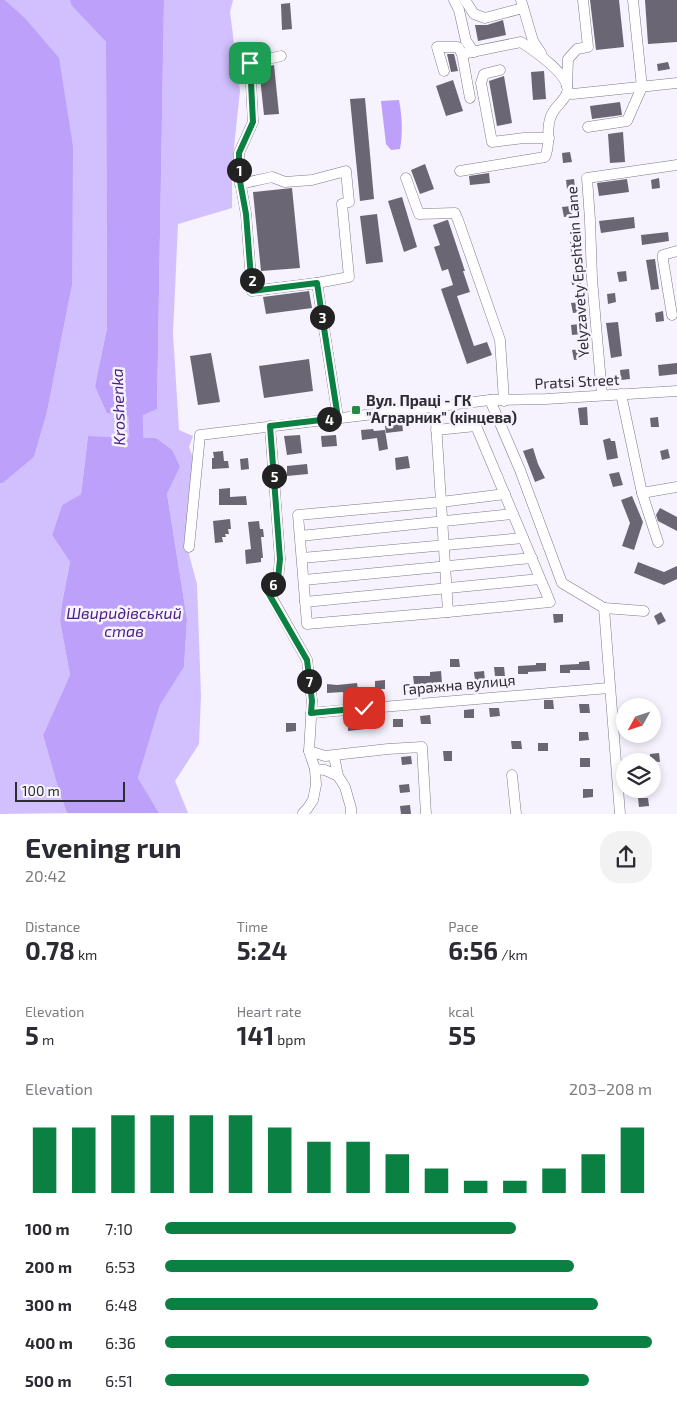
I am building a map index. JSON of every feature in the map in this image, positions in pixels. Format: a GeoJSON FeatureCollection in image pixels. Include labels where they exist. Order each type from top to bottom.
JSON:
{"type":"FeatureCollection","features":[{"type":"Feature","properties":{"kind":"street"},"geometry":{"type":"LineString","coordinates":[[454,0],[466,41],[474,52]]}},
{"type":"Feature","properties":{"kind":"street"},"geometry":{"type":"LineString","coordinates":[[465,0],[474,14],[485,18],[522,4],[533,41],[544,58]]}},
{"type":"Feature","properties":{"kind":"street"},"geometry":{"type":"LineString","coordinates":[[460,171],[545,157],[549,148],[549,123],[552,111],[567,90],[568,59],[577,49],[588,47],[583,0]]}},
{"type":"Feature","properties":{"kind":"street"},"geometry":{"type":"LineString","coordinates":[[588,127],[626,121],[642,86],[633,0]]}},
{"type":"Feature","properties":{"kind":"street"},"geometry":{"type":"LineString","coordinates":[[462,54],[522,42],[559,72],[567,90],[573,94],[677,83]]}},
{"type":"Feature","properties":{"kind":"street"},"geometry":{"type":"LineString","coordinates":[[444,71],[437,47],[458,47],[462,54],[470,98]]}},
{"type":"Feature","properties":{"kind":"street"},"geometry":{"type":"LineString","coordinates":[[240,184],[272,177],[285,182],[312,180],[346,171],[350,202],[342,204],[349,277],[252,291],[246,214],[240,184],[239,153],[253,122],[250,63],[281,56]]}},
{"type":"Feature","properties":{"kind":"street"},"geometry":{"type":"LineString","coordinates":[[500,70],[484,74],[481,82],[492,142],[524,138],[549,138]]}},
{"type":"Feature","properties":{"kind":"street","name":"Yelyzavety Epshtein Lane"},"geometry":{"type":"LineString","coordinates":[[602,395],[592,279],[587,178],[677,165]]}},
{"type":"Feature","properties":{"kind":"street"},"geometry":{"type":"LineString","coordinates":[[406,178],[419,214],[455,213],[500,340],[504,401]]}},
{"type":"Feature","properties":{"kind":"street"},"geometry":{"type":"LineString","coordinates":[[672,315],[662,260],[663,255],[677,251]]}},
{"type":"Feature","properties":{"kind":"street"},"geometry":{"type":"LineString","coordinates":[[317,283],[338,418]]}},
{"type":"Feature","properties":{"kind":"street","name":"Pratsi Street"},"geometry":{"type":"LineString","coordinates":[[189,547],[200,435],[490,400],[504,401],[677,391]]}},
{"type":"Feature","properties":{"kind":"street"},"geometry":{"type":"LineString","coordinates":[[621,394],[642,493],[658,542]]}},
{"type":"Feature","properties":{"kind":"street"},"geometry":{"type":"LineString","coordinates":[[490,400],[520,470],[562,583],[604,608],[644,611]]}},
{"type":"Feature","properties":{"kind":"street"},"geometry":{"type":"LineString","coordinates":[[435,406],[448,612]]}},
{"type":"Feature","properties":{"kind":"street"},"geometry":{"type":"LineString","coordinates":[[270,426],[280,559],[278,579],[266,589],[307,660],[312,701],[309,751],[315,770],[316,785],[313,800],[303,813]]}},
{"type":"Feature","properties":{"kind":"street"},"geometry":{"type":"LineString","coordinates":[[436,430],[476,426],[505,494],[523,538],[532,558],[550,602],[307,624],[298,515],[505,494]]}},
{"type":"Feature","properties":{"kind":"street"},"geometry":{"type":"LineString","coordinates":[[642,493],[677,487]]}},
{"type":"Feature","properties":{"kind":"street"},"geometry":{"type":"LineString","coordinates":[[300,536],[513,514]]}},
{"type":"Feature","properties":{"kind":"street"},"geometry":{"type":"LineString","coordinates":[[302,558],[523,538]]}},
{"type":"Feature","properties":{"kind":"street"},"geometry":{"type":"LineString","coordinates":[[304,580],[532,558]]}},
{"type":"Feature","properties":{"kind":"street"},"geometry":{"type":"LineString","coordinates":[[305,602],[540,579]]}},
{"type":"Feature","properties":{"kind":"street"},"geometry":{"type":"LineString","coordinates":[[604,608],[620,814]]}},
{"type":"Feature","properties":{"kind":"street","name":"Гаражна вулиця"},"geometry":{"type":"LineString","coordinates":[[311,713],[609,688]]}},
{"type":"Feature","properties":{"kind":"street"},"geometry":{"type":"LineString","coordinates":[[309,751],[324,756],[334,756],[388,748],[422,747],[426,814]]}},
{"type":"Feature","properties":{"kind":"street"},"geometry":{"type":"LineString","coordinates":[[334,756],[338,776],[345,787],[351,814]]}},
{"type":"Feature","properties":{"kind":"street"},"geometry":{"type":"LineString","coordinates":[[315,770],[325,770],[338,776]]}},
{"type":"Feature","properties":{"kind":"street"},"geometry":{"type":"LineString","coordinates":[[512,775],[516,814]]}},
{"type":"Feature","properties":{"kind":"shaded area"},"geometry":{"type":"Polygon","coordinates":[[[5,0],[70,0],[71,5],[106,42],[107,328],[95,386],[157,408],[164,0],[233,0],[230,12],[240,91],[232,166],[232,208],[178,224],[173,334],[179,430],[193,436],[189,447],[193,458],[187,547],[197,584],[201,696],[199,744],[175,781],[188,813],[159,813],[138,778],[160,705],[184,667],[187,619],[167,494],[180,467],[156,438],[88,436],[81,494],[62,505],[52,535],[70,562],[60,621],[70,675],[43,735],[67,813],[0,814],[0,483],[3,483],[34,457],[47,412],[72,285],[24,17],[5,0]]]}},
{"type":"Feature","properties":{"kind":"water"},"geometry":{"type":"Polygon","coordinates":[[[0,0],[5,0],[24,17],[59,58],[73,147],[72,285],[47,412],[34,457],[3,483],[0,483],[0,0]]]}},
{"type":"Feature","properties":{"kind":"water"},"geometry":{"type":"Polygon","coordinates":[[[70,0],[164,0],[157,409],[136,418],[107,413],[95,386],[107,328],[106,42],[71,5],[70,0]]]}},
{"type":"Feature","properties":{"kind":"water"},"geometry":{"type":"Polygon","coordinates":[[[399,100],[402,137],[400,149],[391,150],[386,144],[381,101],[399,100]]]}},
{"type":"Feature","properties":{"kind":"water","name":"Швиридівський став"},"geometry":{"type":"Polygon","coordinates":[[[88,436],[156,438],[172,450],[180,467],[167,494],[187,619],[184,667],[160,705],[138,778],[159,813],[67,813],[43,735],[70,675],[60,621],[70,562],[52,535],[62,505],[81,494],[88,436]]]}},
{"type":"Feature","properties":{"kind":"building"},"geometry":{"type":"Polygon","coordinates":[[[590,0],[619,0],[624,47],[596,50],[590,0]]]}},
{"type":"Feature","properties":{"kind":"building"},"geometry":{"type":"Polygon","coordinates":[[[645,0],[677,0],[677,42],[648,44],[645,0]]]}},
{"type":"Feature","properties":{"kind":"building"},"geometry":{"type":"Polygon","coordinates":[[[290,3],[292,29],[282,30],[281,4],[290,3]]]}},
{"type":"Feature","properties":{"kind":"building"},"geometry":{"type":"Polygon","coordinates":[[[503,20],[506,35],[478,41],[475,25],[487,25],[503,20]]]}},
{"type":"Feature","properties":{"kind":"building"},"geometry":{"type":"Polygon","coordinates":[[[447,54],[454,54],[458,71],[451,72],[447,54]]]}},
{"type":"Feature","properties":{"kind":"building"},"geometry":{"type":"Polygon","coordinates":[[[668,62],[670,69],[658,71],[657,64],[668,62]]]}},
{"type":"Feature","properties":{"kind":"building"},"geometry":{"type":"Polygon","coordinates":[[[274,65],[279,114],[264,115],[259,68],[274,65]]]}},
{"type":"Feature","properties":{"kind":"building"},"geometry":{"type":"Polygon","coordinates":[[[544,71],[546,99],[533,100],[531,72],[544,71]]]}},
{"type":"Feature","properties":{"kind":"building"},"geometry":{"type":"Polygon","coordinates":[[[504,76],[512,123],[497,126],[489,81],[504,76]]]}},
{"type":"Feature","properties":{"kind":"building"},"geometry":{"type":"Polygon","coordinates":[[[453,80],[463,111],[446,116],[436,86],[453,80]]]}},
{"type":"Feature","properties":{"kind":"building"},"geometry":{"type":"Polygon","coordinates":[[[365,98],[374,199],[360,201],[350,99],[365,98]]]}},
{"type":"Feature","properties":{"kind":"building"},"geometry":{"type":"Polygon","coordinates":[[[620,102],[622,115],[592,119],[590,106],[620,102]]]}},
{"type":"Feature","properties":{"kind":"building"},"geometry":{"type":"Polygon","coordinates":[[[623,132],[625,162],[610,163],[608,134],[623,132]]]}},
{"type":"Feature","properties":{"kind":"building"},"geometry":{"type":"Polygon","coordinates":[[[570,152],[572,162],[563,163],[562,153],[570,152]]]}},
{"type":"Feature","properties":{"kind":"building"},"geometry":{"type":"Polygon","coordinates":[[[425,164],[434,189],[420,194],[411,170],[425,164]]]}},
{"type":"Feature","properties":{"kind":"building"},"geometry":{"type":"Polygon","coordinates":[[[489,173],[490,183],[470,185],[469,176],[489,173]]]}},
{"type":"Feature","properties":{"kind":"building"},"geometry":{"type":"Polygon","coordinates":[[[659,178],[660,188],[652,189],[651,180],[659,178]]]}},
{"type":"Feature","properties":{"kind":"building"},"geometry":{"type":"Polygon","coordinates":[[[574,179],[575,188],[567,189],[566,180],[574,179]]]}},
{"type":"Feature","properties":{"kind":"building"},"geometry":{"type":"Polygon","coordinates":[[[627,179],[629,192],[599,196],[597,183],[627,179]]]}},
{"type":"Feature","properties":{"kind":"building"},"geometry":{"type":"Polygon","coordinates":[[[292,188],[300,268],[261,271],[253,192],[292,188]]]}},
{"type":"Feature","properties":{"kind":"building"},"geometry":{"type":"Polygon","coordinates":[[[402,197],[417,247],[404,252],[388,201],[402,197]]]}},
{"type":"Feature","properties":{"kind":"building"},"geometry":{"type":"Polygon","coordinates":[[[571,206],[572,216],[564,217],[562,207],[571,206]]]}},
{"type":"Feature","properties":{"kind":"building"},"geometry":{"type":"Polygon","coordinates":[[[377,214],[383,262],[366,264],[360,216],[377,214]]]}},
{"type":"Feature","properties":{"kind":"building"},"geometry":{"type":"Polygon","coordinates":[[[634,217],[635,228],[601,233],[599,221],[634,217]]]}},
{"type":"Feature","properties":{"kind":"building"},"geometry":{"type":"Polygon","coordinates":[[[448,220],[470,292],[457,296],[474,346],[487,342],[492,355],[467,364],[441,289],[453,285],[448,269],[442,271],[434,247],[440,245],[433,225],[448,220]]]}},
{"type":"Feature","properties":{"kind":"building"},"geometry":{"type":"Polygon","coordinates":[[[668,232],[669,241],[642,245],[641,235],[668,232]]]}},
{"type":"Feature","properties":{"kind":"building"},"geometry":{"type":"Polygon","coordinates":[[[578,241],[579,251],[571,252],[570,242],[578,241]]]}},
{"type":"Feature","properties":{"kind":"building"},"geometry":{"type":"Polygon","coordinates":[[[655,259],[659,289],[651,290],[646,260],[655,259]]]}},
{"type":"Feature","properties":{"kind":"building"},"geometry":{"type":"Polygon","coordinates":[[[626,271],[627,281],[619,282],[617,272],[626,271]]]}},
{"type":"Feature","properties":{"kind":"building"},"geometry":{"type":"Polygon","coordinates":[[[579,274],[581,284],[572,285],[571,275],[579,274]]]}},
{"type":"Feature","properties":{"kind":"building"},"geometry":{"type":"Polygon","coordinates":[[[309,291],[312,308],[266,314],[263,297],[309,291]]]}},
{"type":"Feature","properties":{"kind":"building"},"geometry":{"type":"Polygon","coordinates":[[[615,293],[616,302],[608,304],[607,294],[615,293]]]}},
{"type":"Feature","properties":{"kind":"building"},"geometry":{"type":"Polygon","coordinates":[[[580,302],[581,312],[573,313],[571,303],[580,302]]]}},
{"type":"Feature","properties":{"kind":"building"},"geometry":{"type":"Polygon","coordinates":[[[663,311],[664,321],[656,322],[655,313],[663,311]]]}},
{"type":"Feature","properties":{"kind":"building"},"geometry":{"type":"Polygon","coordinates":[[[618,322],[622,356],[611,358],[606,323],[618,322]]]}},
{"type":"Feature","properties":{"kind":"building"},"geometry":{"type":"Polygon","coordinates":[[[579,324],[581,334],[572,335],[571,325],[579,324]]]}},
{"type":"Feature","properties":{"kind":"building"},"geometry":{"type":"Polygon","coordinates":[[[581,349],[582,359],[574,360],[572,350],[581,349]]]}},
{"type":"Feature","properties":{"kind":"building"},"geometry":{"type":"Polygon","coordinates":[[[211,353],[220,402],[198,405],[190,356],[211,353]]]}},
{"type":"Feature","properties":{"kind":"building"},"geometry":{"type":"Polygon","coordinates":[[[309,359],[313,391],[264,398],[259,366],[309,359]]]}},
{"type":"Feature","properties":{"kind":"building"},"geometry":{"type":"Polygon","coordinates":[[[677,363],[677,374],[659,376],[658,365],[677,363]]]}},
{"type":"Feature","properties":{"kind":"building"},"geometry":{"type":"Polygon","coordinates":[[[629,369],[630,379],[621,380],[620,370],[629,369]]]}},
{"type":"Feature","properties":{"kind":"building"},"geometry":{"type":"Polygon","coordinates":[[[587,407],[588,425],[580,425],[578,408],[587,407]]]}},
{"type":"Feature","properties":{"kind":"building"},"geometry":{"type":"Polygon","coordinates":[[[658,417],[659,427],[651,427],[650,418],[658,417]]]}},
{"type":"Feature","properties":{"kind":"building"},"geometry":{"type":"Polygon","coordinates":[[[402,423],[403,431],[386,433],[385,426],[402,423]]]}},
{"type":"Feature","properties":{"kind":"building"},"geometry":{"type":"Polygon","coordinates":[[[373,429],[374,431],[385,430],[388,449],[379,451],[377,438],[362,440],[361,430],[373,429]]]}},
{"type":"Feature","properties":{"kind":"building"},"geometry":{"type":"Polygon","coordinates":[[[300,435],[302,453],[287,455],[284,436],[300,435]]]}},
{"type":"Feature","properties":{"kind":"building"},"geometry":{"type":"Polygon","coordinates":[[[336,435],[337,446],[322,447],[321,436],[336,435]]]}},
{"type":"Feature","properties":{"kind":"building"},"geometry":{"type":"Polygon","coordinates":[[[610,438],[611,441],[615,441],[618,458],[607,460],[603,440],[610,438]]]}},
{"type":"Feature","properties":{"kind":"building"},"geometry":{"type":"Polygon","coordinates":[[[533,448],[545,478],[535,482],[523,451],[533,448]]]}},
{"type":"Feature","properties":{"kind":"building"},"geometry":{"type":"Polygon","coordinates":[[[668,449],[670,458],[662,460],[660,451],[668,449]]]}},
{"type":"Feature","properties":{"kind":"building"},"geometry":{"type":"Polygon","coordinates":[[[223,451],[224,461],[228,461],[229,468],[212,469],[213,452],[223,451]]]}},
{"type":"Feature","properties":{"kind":"building"},"geometry":{"type":"Polygon","coordinates":[[[408,456],[410,468],[396,470],[395,458],[408,456]]]}},
{"type":"Feature","properties":{"kind":"building"},"geometry":{"type":"Polygon","coordinates":[[[248,458],[249,469],[241,470],[240,459],[248,458]]]}},
{"type":"Feature","properties":{"kind":"building"},"geometry":{"type":"Polygon","coordinates":[[[307,464],[308,474],[287,476],[287,466],[307,464]]]}},
{"type":"Feature","properties":{"kind":"building"},"geometry":{"type":"Polygon","coordinates":[[[619,472],[623,485],[613,487],[609,474],[619,472]]]}},
{"type":"Feature","properties":{"kind":"building"},"geometry":{"type":"Polygon","coordinates":[[[230,488],[230,497],[246,496],[247,505],[219,505],[219,489],[230,488]]]}},
{"type":"Feature","properties":{"kind":"building"},"geometry":{"type":"Polygon","coordinates":[[[632,496],[643,522],[634,550],[622,546],[630,523],[621,500],[632,496]]]}},
{"type":"Feature","properties":{"kind":"building"},"geometry":{"type":"Polygon","coordinates":[[[660,508],[677,517],[677,531],[658,521],[656,515],[660,508]]]}},
{"type":"Feature","properties":{"kind":"building"},"geometry":{"type":"Polygon","coordinates":[[[230,519],[231,529],[228,529],[229,534],[225,534],[226,537],[222,537],[223,542],[215,543],[213,521],[230,519]]]}},
{"type":"Feature","properties":{"kind":"building"},"geometry":{"type":"Polygon","coordinates":[[[259,521],[264,537],[261,537],[263,558],[261,558],[261,562],[246,564],[245,550],[251,549],[248,522],[259,521]]]}},
{"type":"Feature","properties":{"kind":"building"},"geometry":{"type":"Polygon","coordinates":[[[638,562],[664,572],[677,566],[677,579],[664,585],[634,573],[638,562]]]}},
{"type":"Feature","properties":{"kind":"building"},"geometry":{"type":"Polygon","coordinates":[[[661,612],[666,621],[658,625],[654,616],[661,612]]]}},
{"type":"Feature","properties":{"kind":"building"},"geometry":{"type":"Polygon","coordinates":[[[553,614],[563,614],[563,622],[554,623],[553,614]]]}},
{"type":"Feature","properties":{"kind":"building"},"geometry":{"type":"Polygon","coordinates":[[[450,659],[459,659],[460,667],[450,667],[450,659]]]}},
{"type":"Feature","properties":{"kind":"building"},"geometry":{"type":"Polygon","coordinates":[[[589,661],[590,670],[570,670],[570,673],[560,673],[560,665],[579,664],[579,662],[589,661]]]}},
{"type":"Feature","properties":{"kind":"building"},"geometry":{"type":"Polygon","coordinates":[[[536,663],[546,663],[546,671],[518,674],[518,666],[536,665],[536,663]]]}},
{"type":"Feature","properties":{"kind":"building"},"geometry":{"type":"Polygon","coordinates":[[[494,667],[504,667],[505,676],[495,676],[494,667]]]}},
{"type":"Feature","properties":{"kind":"building"},"geometry":{"type":"Polygon","coordinates":[[[441,671],[442,683],[438,683],[438,687],[431,688],[431,684],[414,684],[413,676],[430,676],[430,672],[441,671]]]}},
{"type":"Feature","properties":{"kind":"building"},"geometry":{"type":"Polygon","coordinates":[[[484,671],[485,680],[475,680],[474,672],[484,671]]]}},
{"type":"Feature","properties":{"kind":"building"},"geometry":{"type":"Polygon","coordinates":[[[385,680],[385,689],[375,689],[375,681],[385,680]]]}},
{"type":"Feature","properties":{"kind":"building"},"geometry":{"type":"Polygon","coordinates":[[[357,683],[359,696],[344,698],[343,692],[327,693],[327,684],[357,683]]]}},
{"type":"Feature","properties":{"kind":"building"},"geometry":{"type":"Polygon","coordinates":[[[544,700],[553,700],[554,709],[544,709],[544,700]]]}},
{"type":"Feature","properties":{"kind":"building"},"geometry":{"type":"Polygon","coordinates":[[[579,704],[589,704],[590,713],[580,713],[579,704]]]}},
{"type":"Feature","properties":{"kind":"building"},"geometry":{"type":"Polygon","coordinates":[[[489,708],[499,708],[500,716],[490,717],[489,708]]]}},
{"type":"Feature","properties":{"kind":"building"},"geometry":{"type":"Polygon","coordinates":[[[474,709],[474,718],[464,718],[464,710],[474,709]]]}},
{"type":"Feature","properties":{"kind":"building"},"geometry":{"type":"Polygon","coordinates":[[[430,715],[431,724],[421,724],[420,716],[430,715]]]}},
{"type":"Feature","properties":{"kind":"building"},"geometry":{"type":"Polygon","coordinates":[[[393,719],[403,719],[403,727],[393,727],[393,719]]]}},
{"type":"Feature","properties":{"kind":"building"},"geometry":{"type":"Polygon","coordinates":[[[365,720],[375,720],[375,728],[348,731],[348,722],[365,722],[365,720]]]}},
{"type":"Feature","properties":{"kind":"building"},"geometry":{"type":"Polygon","coordinates":[[[286,723],[296,723],[296,731],[286,732],[286,723]]]}},
{"type":"Feature","properties":{"kind":"building"},"geometry":{"type":"Polygon","coordinates":[[[579,732],[588,732],[589,740],[579,741],[579,732]]]}},
{"type":"Feature","properties":{"kind":"building"},"geometry":{"type":"Polygon","coordinates":[[[511,741],[521,741],[522,749],[512,749],[511,741]]]}},
{"type":"Feature","properties":{"kind":"building"},"geometry":{"type":"Polygon","coordinates":[[[538,743],[548,743],[548,751],[538,751],[538,743]]]}},
{"type":"Feature","properties":{"kind":"building"},"geometry":{"type":"Polygon","coordinates":[[[443,751],[452,751],[452,761],[444,761],[443,751]]]}},
{"type":"Feature","properties":{"kind":"building"},"geometry":{"type":"Polygon","coordinates":[[[411,756],[412,764],[402,765],[401,757],[411,756]]]}},
{"type":"Feature","properties":{"kind":"building"},"geometry":{"type":"Polygon","coordinates":[[[580,758],[590,758],[590,767],[580,767],[580,758]]]}},
{"type":"Feature","properties":{"kind":"building"},"geometry":{"type":"Polygon","coordinates":[[[409,784],[410,792],[400,793],[399,785],[409,784]]]}},
{"type":"Feature","properties":{"kind":"building"},"geometry":{"type":"Polygon","coordinates":[[[583,789],[593,789],[593,797],[583,798],[583,789]]]}},
{"type":"Feature","properties":{"kind":"building"},"geometry":{"type":"Polygon","coordinates":[[[638,798],[648,798],[649,806],[639,807],[638,798]]]}},
{"type":"Feature","properties":{"kind":"building"},"geometry":{"type":"Polygon","coordinates":[[[410,805],[411,814],[401,814],[400,806],[410,805]]]}},
{"type":"Feature","properties":{"kind":"waterway","name":"Kroshenka"},"geometry":{"type":"LineString","coordinates":[[135,400],[137,456]]}},
{"type":"Feature","properties":{"kind":"place","name":"Вул. Праці - ГК \"Аграрник\" (кінцева)"},"geometry":{"type":"Point","coordinates":[356,410]}},
{"type":"Feature","properties":{"kind":"route"},"geometry":{"type":"LineString","coordinates":[[250,63],[253,122],[239,153],[239,176],[246,214],[252,291],[317,283],[338,418],[270,426],[280,559],[278,579],[266,589],[307,660],[312,701],[311,713],[364,708]]}}]}
